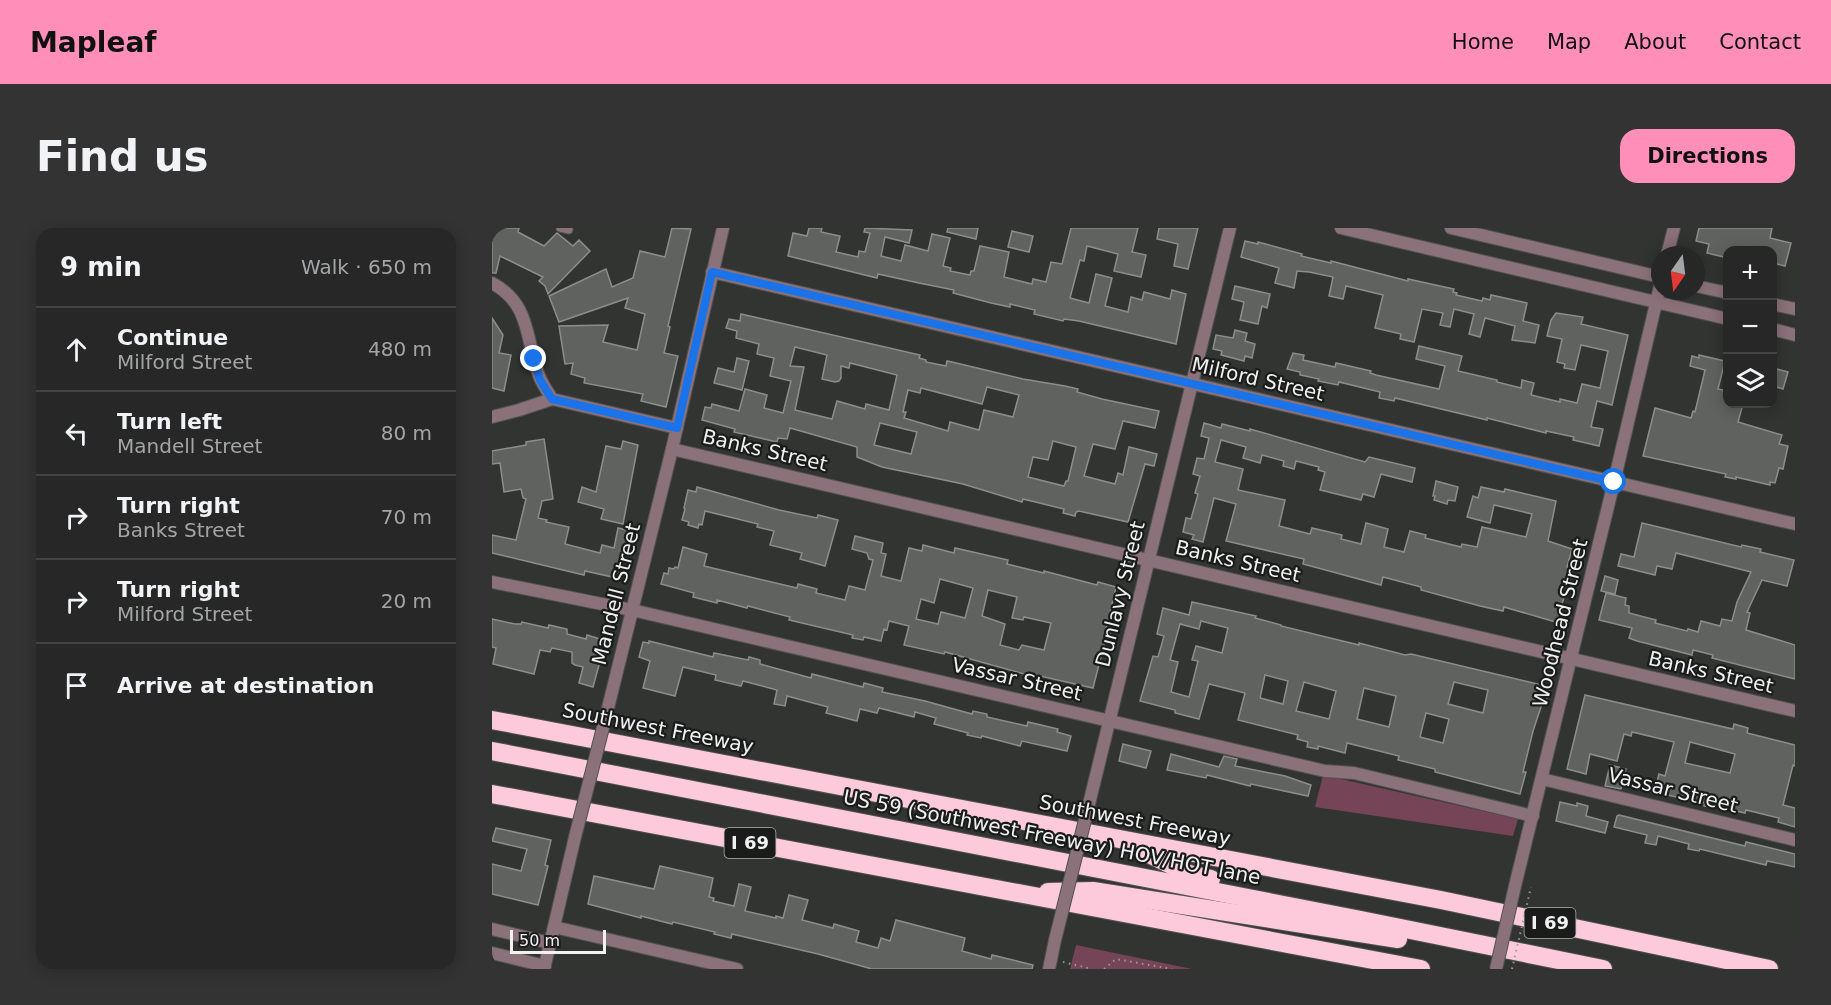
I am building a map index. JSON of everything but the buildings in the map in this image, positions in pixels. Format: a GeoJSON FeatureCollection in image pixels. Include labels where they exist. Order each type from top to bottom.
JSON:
{"type":"FeatureCollection","features":[{"type":"Feature","properties":{"kind":"highway","name":"Southwest Freeway"},"geometry":{"type":"LineString","coordinates":[[492,720],[1441,900],[1769,969]]}},
{"type":"Feature","properties":{"kind":"highway","name":"US 59 (Southwest Freeway) HOV/HOT lane"},"geometry":{"type":"LineString","coordinates":[[492,752],[1326,913],[1596,968]]}},
{"type":"Feature","properties":{"kind":"highway","name":"I 69"},"geometry":{"type":"LineString","coordinates":[[492,794],[1421,969]]}},
{"type":"Feature","properties":{"kind":"highway"},"geometry":{"type":"LineString","coordinates":[[1126,842],[1189,874],[1415,924],[1596,968]]}},
{"type":"Feature","properties":{"kind":"highway"},"geometry":{"type":"LineString","coordinates":[[1008,892],[1093,891],[1295,924],[1596,968]]}},
{"type":"Feature","properties":{"kind":"street","name":"Mandell Street"},"geometry":{"type":"LineString","coordinates":[[544,968],[672,449],[723,228]]}},
{"type":"Feature","properties":{"kind":"street","name":"Dunlavy Street"},"geometry":{"type":"LineString","coordinates":[[1050,964],[1230,228]]}},
{"type":"Feature","properties":{"kind":"street"},"geometry":{"type":"LineString","coordinates":[[1341,228],[1723,318]]}},
{"type":"Feature","properties":{"kind":"street"},"geometry":{"type":"LineString","coordinates":[[1451,228],[1651,275]]}},
{"type":"Feature","properties":{"kind":"street"},"geometry":{"type":"LineString","coordinates":[[1670,246],[1674,228]]}},
{"type":"Feature","properties":{"kind":"street","name":"Milford Street"},"geometry":{"type":"LineString","coordinates":[[712,272],[1795,524]]}},
{"type":"Feature","properties":{"kind":"street"},"geometry":{"type":"LineString","coordinates":[[492,283],[514,301],[528,327],[540,380],[552,399],[492,417]]}},
{"type":"Feature","properties":{"kind":"street"},"geometry":{"type":"LineString","coordinates":[[1705,288],[1723,292]]}},
{"type":"Feature","properties":{"kind":"street","name":"Woodhead Street"},"geometry":{"type":"LineString","coordinates":[[1496,969],[1656,302]]}},
{"type":"Feature","properties":{"kind":"street"},"geometry":{"type":"LineString","coordinates":[[1777,305],[1795,309]]}},
{"type":"Feature","properties":{"kind":"street"},"geometry":{"type":"LineString","coordinates":[[1777,330],[1795,335]]}},
{"type":"Feature","properties":{"kind":"street","name":"Banks Street"},"geometry":{"type":"LineString","coordinates":[[552,399],[677,428]]}},
{"type":"Feature","properties":{"kind":"street","name":"Banks Street"},"geometry":{"type":"LineString","coordinates":[[672,449],[1795,711]]}},
{"type":"Feature","properties":{"kind":"street","name":"Vassar Street"},"geometry":{"type":"LineString","coordinates":[[492,582],[632,610],[1325,771],[1354,773],[1533,816]]}},
{"type":"Feature","properties":{"kind":"street","name":"Vassar Street"},"geometry":{"type":"LineString","coordinates":[[1542,779],[1795,840]]}},
{"type":"Feature","properties":{"kind":"street"},"geometry":{"type":"LineString","coordinates":[[554,927],[736,969]]}},
{"type":"Feature","properties":{"kind":"street"},"geometry":{"type":"LineString","coordinates":[[492,929],[550,943]]}},
{"type":"Feature","properties":{"kind":"street"},"geometry":{"type":"LineString","coordinates":[[492,953],[544,968]]}},
{"type":"Feature","properties":{"kind":"lane"},"geometry":{"type":"LineString","coordinates":[[560,228],[569,230]]}},
{"type":"Feature","properties":{"kind":"path"},"geometry":{"type":"LineString","coordinates":[[1512,969],[1532,887]]}},
{"type":"Feature","properties":{"kind":"path"},"geometry":{"type":"LineString","coordinates":[[1104,969],[1116,959],[1172,969]]}},
{"type":"Feature","properties":{"kind":"path"},"geometry":{"type":"LineString","coordinates":[[1050,964],[1092,969]]}},
{"type":"Feature","properties":{"kind":"shaded area"},"geometry":{"type":"Polygon","coordinates":[[[1323,775],[1518,819],[1513,836],[1315,807],[1323,775]]]}},
{"type":"Feature","properties":{"kind":"shaded area"},"geometry":{"type":"Polygon","coordinates":[[[1076,945],[1192,969],[1070,969],[1076,945]]]}},
{"type":"Feature","properties":{"kind":"route"},"geometry":{"type":"LineString","coordinates":[[534,359],[540,380],[552,399],[677,428],[712,272],[1614,482]]}}]}
